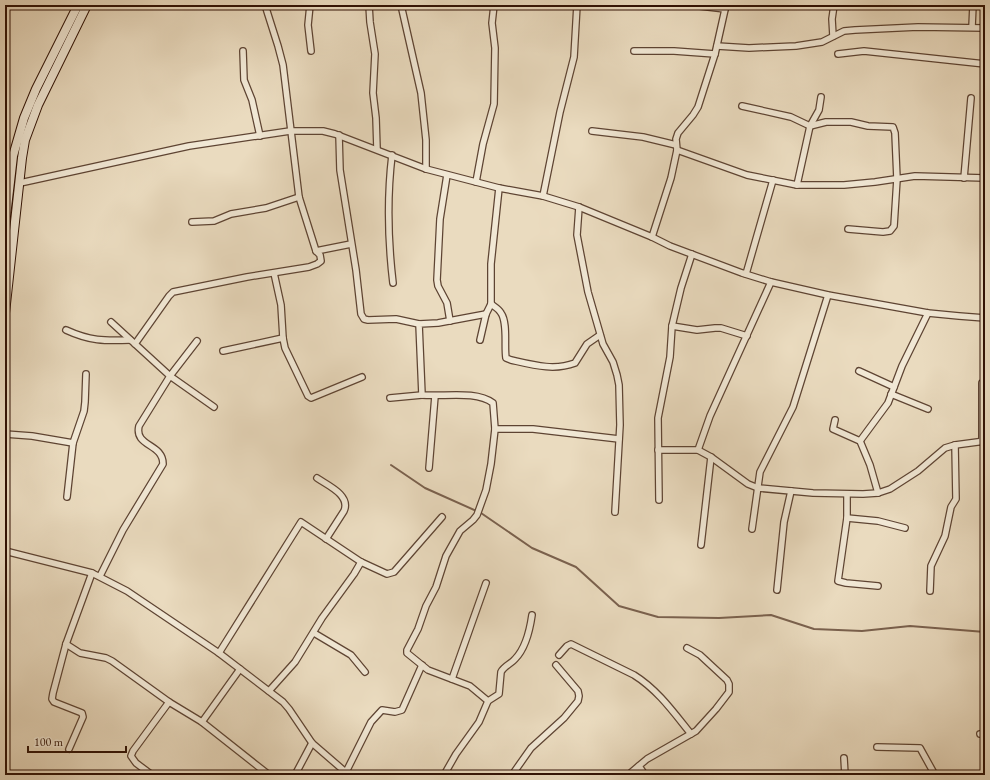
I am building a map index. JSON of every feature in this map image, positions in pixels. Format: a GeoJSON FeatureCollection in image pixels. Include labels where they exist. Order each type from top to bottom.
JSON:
{"type":"FeatureCollection","features":[{"type":"Feature","properties":{"kind":"main road"},"geometry":{"type":"LineString","coordinates":[[5,225],[13,156],[24,118],[36,89],[78,5]]}},
{"type":"Feature","properties":{"kind":"main road"},"geometry":{"type":"LineString","coordinates":[[5,313],[25,140],[46,88],[87,5]]}},
{"type":"Feature","properties":{"kind":"street"},"geometry":{"type":"LineString","coordinates":[[135,344],[173,292],[318,264],[321,261],[320,255],[316,251],[299,197],[283,65],[265,5]]}},
{"type":"Feature","properties":{"kind":"street"},"geometry":{"type":"LineString","coordinates":[[310,5],[308,26],[311,51]]}},
{"type":"Feature","properties":{"kind":"street"},"geometry":{"type":"LineString","coordinates":[[369,5],[370,26],[375,54],[373,93],[376,118],[377,149]]}},
{"type":"Feature","properties":{"kind":"street"},"geometry":{"type":"LineString","coordinates":[[401,5],[421,93],[426,140],[426,169]]}},
{"type":"Feature","properties":{"kind":"street"},"geometry":{"type":"LineString","coordinates":[[476,182],[483,144],[494,104],[495,48],[492,23],[494,5]]}},
{"type":"Feature","properties":{"kind":"street"},"geometry":{"type":"LineString","coordinates":[[543,196],[560,112],[574,57],[576,5]]}},
{"type":"Feature","properties":{"kind":"street"},"geometry":{"type":"LineString","coordinates":[[652,237],[671,178],[678,133],[698,107],[715,54],[726,7],[691,5]]}},
{"type":"Feature","properties":{"kind":"street"},"geometry":{"type":"LineString","coordinates":[[833,36],[832,19],[834,5]]}},
{"type":"Feature","properties":{"kind":"street"},"geometry":{"type":"LineString","coordinates":[[972,27],[973,5]]}},
{"type":"Feature","properties":{"kind":"street"},"geometry":{"type":"LineString","coordinates":[[717,46],[749,48],[796,46],[822,42],[833,36],[855,30],[918,27],[985,28]]}},
{"type":"Feature","properties":{"kind":"street"},"geometry":{"type":"LineString","coordinates":[[242,51],[244,80],[252,100],[260,136]]}},
{"type":"Feature","properties":{"kind":"street"},"geometry":{"type":"LineString","coordinates":[[634,51],[674,51],[715,54]]}},
{"type":"Feature","properties":{"kind":"street"},"geometry":{"type":"LineString","coordinates":[[838,54],[864,51],[985,64]]}},
{"type":"Feature","properties":{"kind":"street"},"geometry":{"type":"LineString","coordinates":[[797,185],[810,126],[819,110],[821,97]]}},
{"type":"Feature","properties":{"kind":"street"},"geometry":{"type":"LineString","coordinates":[[964,178],[971,98]]}},
{"type":"Feature","properties":{"kind":"street"},"geometry":{"type":"LineString","coordinates":[[742,106],[792,117],[810,126],[826,122],[851,122],[868,126],[892,127],[895,133],[898,179],[894,226],[890,231],[883,232],[848,229]]}},
{"type":"Feature","properties":{"kind":"street"},"geometry":{"type":"LineString","coordinates":[[20,183],[189,146],[290,131],[323,132],[339,135],[426,169],[499,188],[543,196],[579,207],[670,246],[771,282],[828,295],[928,312],[985,318]]}},
{"type":"Feature","properties":{"kind":"street"},"geometry":{"type":"LineString","coordinates":[[592,131],[643,137],[747,175],[797,185],[844,185],[915,176],[985,178]]}},
{"type":"Feature","properties":{"kind":"street"},"geometry":{"type":"LineString","coordinates":[[339,135],[340,170],[356,270],[358,297],[361,314],[364,318],[368,320],[396,320],[419,324],[438,324],[486,314]]}},
{"type":"Feature","properties":{"kind":"street"},"geometry":{"type":"LineString","coordinates":[[392,156],[389,211],[390,251],[393,283]]}},
{"type":"Feature","properties":{"kind":"street"},"geometry":{"type":"LineString","coordinates":[[447,175],[440,219],[437,280],[438,286],[447,303],[450,321]]}},
{"type":"Feature","properties":{"kind":"street"},"geometry":{"type":"LineString","coordinates":[[746,274],[773,180]]}},
{"type":"Feature","properties":{"kind":"street"},"geometry":{"type":"LineString","coordinates":[[480,340],[486,314],[492,304],[491,264],[499,188]]}},
{"type":"Feature","properties":{"kind":"street"},"geometry":{"type":"LineString","coordinates":[[192,222],[214,220],[231,214],[266,208],[299,197]]}},
{"type":"Feature","properties":{"kind":"street"},"geometry":{"type":"LineString","coordinates":[[579,207],[577,235],[579,249],[602,344],[613,362],[618,375],[620,402],[615,512]]}},
{"type":"Feature","properties":{"kind":"street"},"geometry":{"type":"LineString","coordinates":[[316,251],[352,244]]}},
{"type":"Feature","properties":{"kind":"street"},"geometry":{"type":"LineString","coordinates":[[659,500],[658,418],[670,357],[672,326],[681,288],[692,254]]}},
{"type":"Feature","properties":{"kind":"street"},"geometry":{"type":"LineString","coordinates":[[274,273],[281,305],[285,348],[308,396],[312,398],[362,377]]}},
{"type":"Feature","properties":{"kind":"street"},"geometry":{"type":"LineString","coordinates":[[698,450],[710,416],[771,282]]}},
{"type":"Feature","properties":{"kind":"street"},"geometry":{"type":"LineString","coordinates":[[752,528],[760,472],[793,407],[828,295]]}},
{"type":"Feature","properties":{"kind":"street"},"geometry":{"type":"LineString","coordinates":[[492,304],[502,314],[504,320],[506,358],[511,360],[542,367],[565,367],[575,363],[587,344],[600,335]]}},
{"type":"Feature","properties":{"kind":"street"},"geometry":{"type":"LineString","coordinates":[[860,440],[871,424],[884,410],[902,366],[928,312]]}},
{"type":"Feature","properties":{"kind":"street"},"geometry":{"type":"LineString","coordinates":[[111,322],[170,376],[214,407]]}},
{"type":"Feature","properties":{"kind":"street"},"geometry":{"type":"LineString","coordinates":[[419,324],[422,395]]}},
{"type":"Feature","properties":{"kind":"street"},"geometry":{"type":"LineString","coordinates":[[672,326],[697,330],[721,328],[747,336]]}},
{"type":"Feature","properties":{"kind":"street"},"geometry":{"type":"LineString","coordinates":[[66,330],[80,337],[91,339],[104,341],[130,340]]}},
{"type":"Feature","properties":{"kind":"street"},"geometry":{"type":"LineString","coordinates":[[223,350],[283,338]]}},
{"type":"Feature","properties":{"kind":"street"},"geometry":{"type":"LineString","coordinates":[[100,576],[123,530],[163,464],[161,454],[139,437],[137,432],[139,426],[170,376],[197,341]]}},
{"type":"Feature","properties":{"kind":"street"},"geometry":{"type":"LineString","coordinates":[[859,371],[894,386]]}},
{"type":"Feature","properties":{"kind":"street"},"geometry":{"type":"LineString","coordinates":[[67,497],[73,443],[84,411],[86,374]]}},
{"type":"Feature","properties":{"kind":"street"},"geometry":{"type":"LineString","coordinates":[[658,450],[698,450],[711,457],[748,484],[758,488],[848,494],[878,493],[896,486],[918,471],[945,448],[984,441],[982,383]]}},
{"type":"Feature","properties":{"kind":"street"},"geometry":{"type":"LineString","coordinates":[[891,394],[928,409]]}},
{"type":"Feature","properties":{"kind":"street"},"geometry":{"type":"LineString","coordinates":[[390,398],[422,395],[468,395],[488,399],[493,403],[495,429],[488,485],[477,515],[460,531],[446,556],[437,583],[426,606],[418,629],[407,650],[409,656],[422,665],[435,673],[470,686],[488,701]]}},
{"type":"Feature","properties":{"kind":"street"},"geometry":{"type":"LineString","coordinates":[[429,468],[435,396]]}},
{"type":"Feature","properties":{"kind":"street"},"geometry":{"type":"LineString","coordinates":[[835,420],[832,429],[860,440],[870,465],[878,493]]}},
{"type":"Feature","properties":{"kind":"street"},"geometry":{"type":"LineString","coordinates":[[495,429],[533,429],[619,439]]}},
{"type":"Feature","properties":{"kind":"street"},"geometry":{"type":"LineString","coordinates":[[5,434],[37,437],[73,443]]}},
{"type":"Feature","properties":{"kind":"street"},"geometry":{"type":"LineString","coordinates":[[930,591],[931,566],[945,536],[951,507],[956,499],[955,445]]}},
{"type":"Feature","properties":{"kind":"street"},"geometry":{"type":"LineString","coordinates":[[700,545],[711,457]]}},
{"type":"Feature","properties":{"kind":"street"},"geometry":{"type":"LineString","coordinates":[[317,478],[343,496],[346,502],[344,511],[326,539]]}},
{"type":"Feature","properties":{"kind":"street"},"geometry":{"type":"LineString","coordinates":[[777,590],[784,522],[791,491]]}},
{"type":"Feature","properties":{"kind":"street"},"geometry":{"type":"LineString","coordinates":[[848,494],[847,518],[838,581],[878,586]]}},
{"type":"Feature","properties":{"kind":"street"},"geometry":{"type":"LineString","coordinates":[[219,654],[301,522],[361,562],[387,574],[394,572],[442,517]]}},
{"type":"Feature","properties":{"kind":"street"},"geometry":{"type":"LineString","coordinates":[[847,518],[878,522],[905,528]]}},
{"type":"Feature","properties":{"kind":"street"},"geometry":{"type":"LineString","coordinates":[[5,551],[92,573],[127,591],[219,654],[269,691],[289,709],[312,743],[348,774],[371,722],[382,710],[395,712],[402,710],[422,665]]}},
{"type":"Feature","properties":{"kind":"street"},"geometry":{"type":"LineString","coordinates":[[269,691],[296,662],[361,562]]}},
{"type":"Feature","properties":{"kind":"street"},"geometry":{"type":"LineString","coordinates":[[69,749],[83,717],[82,713],[54,702],[52,699],[52,693],[66,644],[92,573]]}},
{"type":"Feature","properties":{"kind":"street"},"geometry":{"type":"LineString","coordinates":[[452,679],[486,583]]}},
{"type":"Feature","properties":{"kind":"street"},"geometry":{"type":"LineString","coordinates":[[444,775],[456,754],[479,722],[488,701],[499,694],[501,672],[515,659],[518,654],[528,634],[532,615]]}},
{"type":"Feature","properties":{"kind":"street"},"geometry":{"type":"LineString","coordinates":[[314,633],[351,655],[365,672]]}},
{"type":"Feature","properties":{"kind":"street"},"geometry":{"type":"LineString","coordinates":[[66,644],[80,652],[106,658],[112,661],[169,702],[202,722],[269,775]]}},
{"type":"Feature","properties":{"kind":"street"},"geometry":{"type":"LineString","coordinates":[[559,655],[567,646],[571,644],[634,675],[665,701],[691,734]]}},
{"type":"Feature","properties":{"kind":"street"},"geometry":{"type":"LineString","coordinates":[[628,775],[667,747],[691,734],[716,709],[729,692],[730,688],[727,680],[700,655],[687,648]]}},
{"type":"Feature","properties":{"kind":"street"},"geometry":{"type":"LineString","coordinates":[[512,775],[531,748],[564,718],[578,701],[580,696],[578,691],[556,665]]}},
{"type":"Feature","properties":{"kind":"street"},"geometry":{"type":"LineString","coordinates":[[202,722],[240,669]]}},
{"type":"Feature","properties":{"kind":"street"},"geometry":{"type":"LineString","coordinates":[[152,775],[136,763],[131,756],[169,702]]}},
{"type":"Feature","properties":{"kind":"street"},"geometry":{"type":"LineString","coordinates":[[295,775],[312,743]]}},
{"type":"Feature","properties":{"kind":"street"},"geometry":{"type":"LineString","coordinates":[[877,747],[920,748],[935,775]]}},
{"type":"Feature","properties":{"kind":"street"},"geometry":{"type":"LineString","coordinates":[[844,758],[845,775]]}},
{"type":"Feature","properties":{"kind":"street"},"geometry":{"type":"LineString","coordinates":[[639,766],[645,775]]}},
{"type":"Feature","properties":{"kind":"waterway"},"geometry":{"type":"LineString","coordinates":[[391,465],[425,488],[481,513],[532,548],[576,567],[619,606],[658,617],[719,618],[771,615],[814,629],[862,631],[910,626],[985,632]]}}]}
